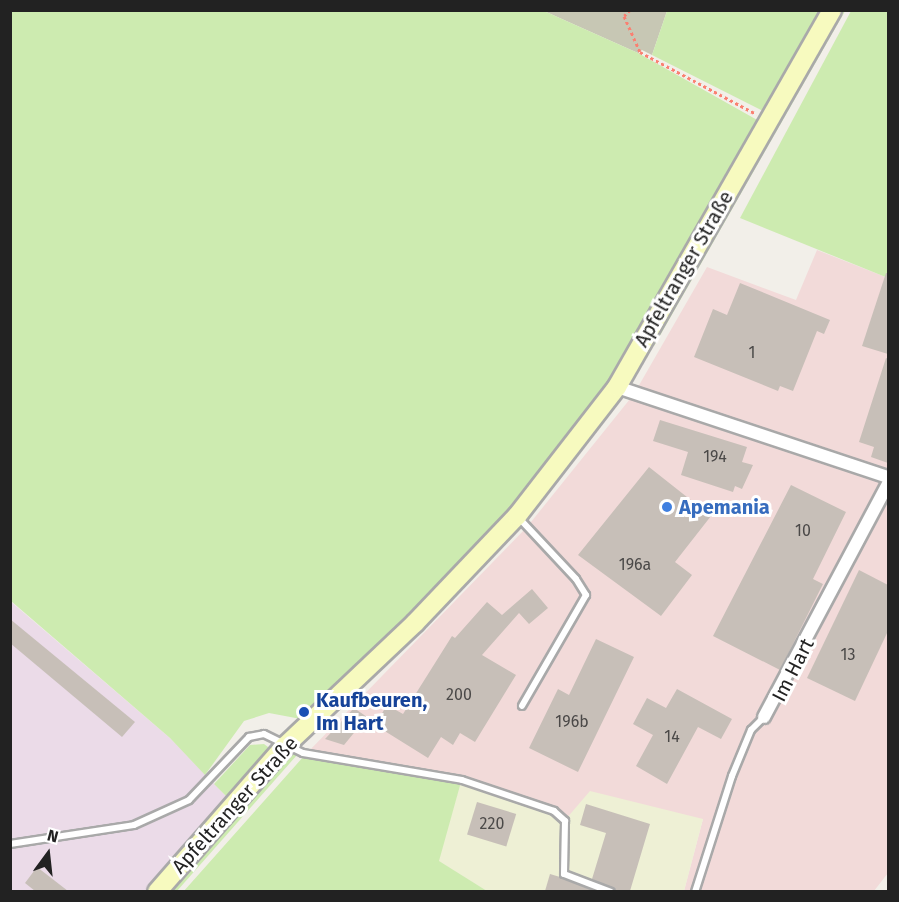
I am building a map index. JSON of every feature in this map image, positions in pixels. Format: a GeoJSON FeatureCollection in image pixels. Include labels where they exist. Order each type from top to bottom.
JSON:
{"type":"FeatureCollection","features":[{"type":"Feature","properties":{"kind":"street","name":"Apfeltranger Straße"},"geometry":{"type":"LineString","coordinates":[[158,891],[285,746],[415,623],[517,516],[616,387],[832,10]]}},
{"type":"Feature","properties":{"kind":"street"},"geometry":{"type":"LineString","coordinates":[[616,387],[888,477]]}},
{"type":"Feature","properties":{"kind":"street","name":"Im Hart"},"geometry":{"type":"LineString","coordinates":[[764,717],[888,484]]}},
{"type":"Feature","properties":{"kind":"lane"},"geometry":{"type":"LineString","coordinates":[[517,516],[576,579],[586,595],[522,706]]}},
{"type":"Feature","properties":{"kind":"lane","name":"Im Hart"},"geometry":{"type":"LineString","coordinates":[[695,891],[743,748],[751,730],[764,717]]}},
{"type":"Feature","properties":{"kind":"lane"},"geometry":{"type":"LineString","coordinates":[[10,844],[134,825],[189,800],[249,736],[264,734],[303,753],[462,780],[554,811],[565,821],[564,874],[611,891]]}},
{"type":"Feature","properties":{"kind":"path"},"geometry":{"type":"LineString","coordinates":[[630,10],[624,16],[640,52],[768,120]]}},
{"type":"Feature","properties":{"kind":"shaded area"},"geometry":{"type":"Polygon","coordinates":[[[544,11],[667,11],[652,55],[642,50],[638,53],[544,11]]]}},
{"type":"Feature","properties":{"kind":"shaded area"},"geometry":{"type":"Polygon","coordinates":[[[817,250],[888,278],[888,873],[874,891],[684,891],[703,819],[566,819],[556,809],[525,796],[463,778],[308,752],[527,527],[634,394],[707,267],[796,300],[817,250]]]}},
{"type":"Feature","properties":{"kind":"shaded area"},"geometry":{"type":"Polygon","coordinates":[[[10,601],[170,738],[227,797],[148,891],[11,891],[10,601]]]}},
{"type":"Feature","properties":{"kind":"shaded area"},"geometry":{"type":"Polygon","coordinates":[[[461,782],[566,819],[590,791],[703,819],[684,891],[487,891],[438,861],[461,782]]]}},
{"type":"Feature","properties":{"kind":"green space"},"geometry":{"type":"Polygon","coordinates":[[[11,11],[544,11],[638,53],[759,121],[612,384],[508,513],[410,619],[301,719],[269,713],[244,721],[205,775],[170,738],[11,601],[11,11]]]}},
{"type":"Feature","properties":{"kind":"green space"},"geometry":{"type":"Polygon","coordinates":[[[667,11],[824,11],[767,113],[652,55],[667,11]]]}},
{"type":"Feature","properties":{"kind":"green space"},"geometry":{"type":"Polygon","coordinates":[[[836,11],[845,11],[654,346],[648,343],[836,11]]]}},
{"type":"Feature","properties":{"kind":"green space"},"geometry":{"type":"Polygon","coordinates":[[[851,11],[888,11],[888,278],[740,218],[851,11]]]}},
{"type":"Feature","properties":{"kind":"green space"},"geometry":{"type":"Polygon","coordinates":[[[264,744],[272,750],[227,797],[214,784],[250,745],[264,744]]]}},
{"type":"Feature","properties":{"kind":"green space"},"geometry":{"type":"Polygon","coordinates":[[[287,751],[297,755],[177,891],[165,892],[287,751]]]}},
{"type":"Feature","properties":{"kind":"green space"},"geometry":{"type":"Polygon","coordinates":[[[304,756],[461,782],[439,861],[487,891],[183,892],[304,756]]]}},
{"type":"Feature","properties":{"kind":"building"},"geometry":{"type":"Polygon","coordinates":[[[886,273],[888,273],[888,354],[862,346],[886,273]]]}},
{"type":"Feature","properties":{"kind":"building"},"geometry":{"type":"Polygon","coordinates":[[[740,283],[830,320],[824,334],[817,331],[793,391],[780,386],[778,391],[694,357],[713,309],[727,315],[740,283]]]}},
{"type":"Feature","properties":{"kind":"building"},"geometry":{"type":"Polygon","coordinates":[[[886,358],[888,359],[888,463],[871,457],[874,447],[859,442],[886,358]]]}},
{"type":"Feature","properties":{"kind":"building"},"geometry":{"type":"Polygon","coordinates":[[[660,420],[747,447],[742,462],[753,465],[742,489],[735,486],[733,492],[681,475],[688,452],[653,441],[660,420]]]}},
{"type":"Feature","properties":{"kind":"building"},"geometry":{"type":"Polygon","coordinates":[[[649,467],[711,516],[675,562],[692,575],[661,616],[578,555],[649,467]]]}},
{"type":"Feature","properties":{"kind":"building"},"geometry":{"type":"Polygon","coordinates":[[[791,485],[846,512],[813,579],[823,584],[780,670],[713,636],[791,485]]]}},
{"type":"Feature","properties":{"kind":"building"},"geometry":{"type":"Polygon","coordinates":[[[859,570],[888,585],[888,631],[855,701],[807,678],[859,570]]]}},
{"type":"Feature","properties":{"kind":"building"},"geometry":{"type":"Polygon","coordinates":[[[532,589],[548,608],[529,624],[519,613],[482,655],[516,675],[475,742],[460,733],[453,745],[441,737],[428,758],[375,725],[387,705],[403,714],[452,636],[455,638],[487,602],[502,615],[532,589]]]}},
{"type":"Feature","properties":{"kind":"building"},"geometry":{"type":"Polygon","coordinates":[[[10,619],[135,722],[122,737],[10,643],[10,619]]]}},
{"type":"Feature","properties":{"kind":"building"},"geometry":{"type":"Polygon","coordinates":[[[596,639],[634,657],[578,772],[529,748],[558,689],[569,695],[596,639]]]}},
{"type":"Feature","properties":{"kind":"building"},"geometry":{"type":"Polygon","coordinates":[[[677,689],[732,719],[721,739],[698,727],[667,784],[636,766],[653,735],[633,724],[647,698],[666,708],[677,689]]]}},
{"type":"Feature","properties":{"kind":"building"},"geometry":{"type":"Polygon","coordinates":[[[354,708],[367,717],[344,745],[325,739],[354,708]]]}},
{"type":"Feature","properties":{"kind":"building"},"geometry":{"type":"Polygon","coordinates":[[[477,802],[516,814],[506,847],[467,835],[477,802]]]}},
{"type":"Feature","properties":{"kind":"building"},"geometry":{"type":"Polygon","coordinates":[[[586,804],[650,824],[630,891],[616,891],[592,879],[606,833],[580,825],[586,804]]]}},
{"type":"Feature","properties":{"kind":"building"},"geometry":{"type":"Polygon","coordinates":[[[37,867],[68,891],[35,891],[25,883],[37,867]]]}},
{"type":"Feature","properties":{"kind":"building"},"geometry":{"type":"Polygon","coordinates":[[[550,874],[560,877],[595,891],[545,891],[550,874]]]}},
{"type":"Feature","properties":{"kind":"place","name":"Apemania"},"geometry":{"type":"Point","coordinates":[667,507]}},
{"type":"Feature","properties":{"kind":"place","name":"Kaufbeuren, Im Hart"},"geometry":{"type":"Point","coordinates":[304,712]}}]}
